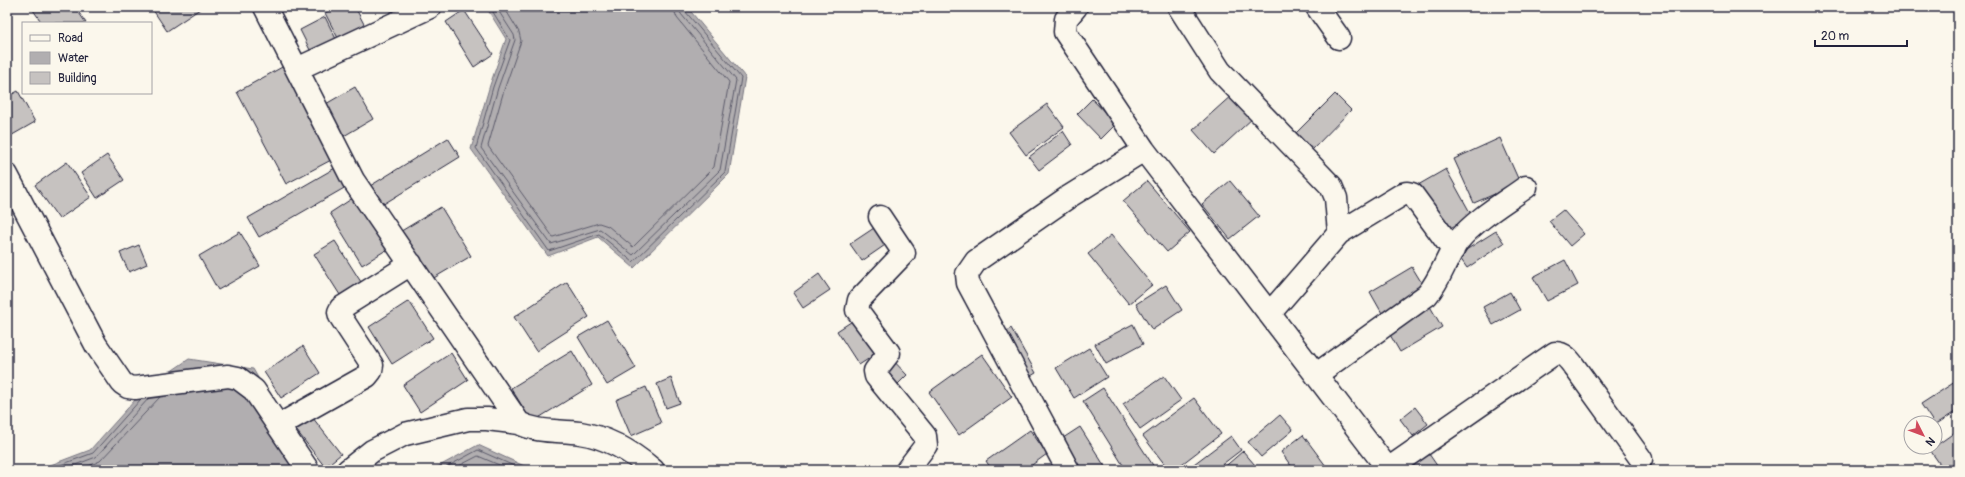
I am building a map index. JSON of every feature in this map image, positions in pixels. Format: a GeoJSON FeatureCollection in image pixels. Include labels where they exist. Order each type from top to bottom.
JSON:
{"type":"FeatureCollection","features":[{"type":"Feature","properties":{"kind":"street"},"geometry":{"type":"LineString","coordinates":[[266,7],[354,180],[519,423]]}},
{"type":"Feature","properties":{"kind":"street"},"geometry":{"type":"LineString","coordinates":[[298,69],[430,7]]}},
{"type":"Feature","properties":{"kind":"street"},"geometry":{"type":"LineString","coordinates":[[1076,7],[1066,19],[1065,32],[1144,150],[1270,312],[1387,469],[1555,354],[1560,353],[1566,356],[1576,369],[1641,459]]}},
{"type":"Feature","properties":{"kind":"street"},"geometry":{"type":"LineString","coordinates":[[1179,7],[1220,71],[1331,186],[1336,198],[1339,233]]}},
{"type":"Feature","properties":{"kind":"street"},"geometry":{"type":"LineString","coordinates":[[1317,7],[1339,38]]}},
{"type":"Feature","properties":{"kind":"street"},"geometry":{"type":"LineString","coordinates":[[1068,470],[968,283],[967,274],[976,261],[1070,196],[1144,150]]}},
{"type":"Feature","properties":{"kind":"street"},"geometry":{"type":"LineString","coordinates":[[7,175],[96,345],[122,383],[128,387],[135,388],[228,376],[238,378],[254,390],[308,470]]}},
{"type":"Feature","properties":{"kind":"street"},"geometry":{"type":"LineString","coordinates":[[1317,374],[1427,295],[1436,283],[1458,242],[1471,227],[1526,187]]}},
{"type":"Feature","properties":{"kind":"street"},"geometry":{"type":"LineString","coordinates":[[1270,312],[1339,233],[1408,193],[1412,194],[1453,250]]}},
{"type":"Feature","properties":{"kind":"street"},"geometry":{"type":"LineString","coordinates":[[880,216],[904,253],[859,300],[857,310],[889,353],[875,371],[876,376],[925,436],[927,441],[926,445],[907,470]]}},
{"type":"Feature","properties":{"kind":"street"},"geometry":{"type":"LineString","coordinates":[[278,426],[367,376],[371,371],[372,365],[340,316],[339,312],[341,308],[411,264]]}},
{"type":"Feature","properties":{"kind":"street"},"geometry":{"type":"LineString","coordinates":[[348,470],[372,450],[411,432],[468,418],[519,423],[538,430],[596,436],[609,441],[641,460],[653,470]]}},
{"type":"Feature","properties":{"kind":"water"},"geometry":{"type":"Polygon","coordinates":[[[486,7],[687,7],[745,77],[729,174],[634,268],[598,237],[548,256],[471,149],[490,85],[506,39],[486,7]]]}},
{"type":"Feature","properties":{"kind":"water"},"geometry":{"type":"Polygon","coordinates":[[[189,359],[253,369],[311,470],[7,470],[40,469],[90,450],[145,389],[189,359]]]}},
{"type":"Feature","properties":{"kind":"water"},"geometry":{"type":"Polygon","coordinates":[[[478,445],[533,470],[432,470],[478,445]]]}},
{"type":"Feature","properties":{"kind":"building"},"geometry":{"type":"Polygon","coordinates":[[[31,7],[75,7],[85,22],[41,22],[31,7]]]}},
{"type":"Feature","properties":{"kind":"building"},"geometry":{"type":"Polygon","coordinates":[[[151,7],[203,7],[167,31],[151,7]]]}},
{"type":"Feature","properties":{"kind":"building"},"geometry":{"type":"Polygon","coordinates":[[[336,7],[355,7],[365,26],[339,40],[325,13],[336,7]]]}},
{"type":"Feature","properties":{"kind":"building"},"geometry":{"type":"Polygon","coordinates":[[[464,10],[493,54],[474,67],[446,22],[464,10]]]}},
{"type":"Feature","properties":{"kind":"building"},"geometry":{"type":"Polygon","coordinates":[[[325,17],[336,39],[311,52],[300,30],[325,17]]]}},
{"type":"Feature","properties":{"kind":"building"},"geometry":{"type":"Polygon","coordinates":[[[284,66],[333,159],[286,184],[237,92],[284,66]]]}},
{"type":"Feature","properties":{"kind":"building"},"geometry":{"type":"Polygon","coordinates":[[[355,87],[373,119],[337,140],[319,108],[355,87]]]}},
{"type":"Feature","properties":{"kind":"building"},"geometry":{"type":"Polygon","coordinates":[[[18,91],[35,122],[7,138],[7,97],[18,91]]]}},
{"type":"Feature","properties":{"kind":"building"},"geometry":{"type":"Polygon","coordinates":[[[1233,94],[1254,117],[1214,154],[1193,130],[1233,94]]]}},
{"type":"Feature","properties":{"kind":"building"},"geometry":{"type":"Polygon","coordinates":[[[1335,94],[1351,110],[1312,150],[1295,134],[1335,94]]]}},
{"type":"Feature","properties":{"kind":"building"},"geometry":{"type":"Polygon","coordinates":[[[1092,99],[1116,124],[1101,139],[1077,114],[1092,99]]]}},
{"type":"Feature","properties":{"kind":"building"},"geometry":{"type":"Polygon","coordinates":[[[1047,104],[1064,127],[1026,155],[1009,132],[1047,104]]]}},
{"type":"Feature","properties":{"kind":"building"},"geometry":{"type":"Polygon","coordinates":[[[1063,131],[1072,145],[1039,170],[1029,157],[1063,131]]]}},
{"type":"Feature","properties":{"kind":"building"},"geometry":{"type":"Polygon","coordinates":[[[448,138],[460,157],[382,205],[370,186],[448,138]]]}},
{"type":"Feature","properties":{"kind":"building"},"geometry":{"type":"Polygon","coordinates":[[[1500,138],[1520,183],[1474,203],[1454,159],[1500,138]]]}},
{"type":"Feature","properties":{"kind":"building"},"geometry":{"type":"Polygon","coordinates":[[[107,155],[124,180],[97,198],[81,173],[107,155]]]}},
{"type":"Feature","properties":{"kind":"building"},"geometry":{"type":"Polygon","coordinates":[[[67,162],[91,197],[59,219],[35,185],[67,162]]]}},
{"type":"Feature","properties":{"kind":"building"},"geometry":{"type":"Polygon","coordinates":[[[335,168],[346,187],[259,237],[248,218],[335,168]]]}},
{"type":"Feature","properties":{"kind":"building"},"geometry":{"type":"Polygon","coordinates":[[[1446,169],[1472,216],[1443,232],[1418,185],[1446,169]]]}},
{"type":"Feature","properties":{"kind":"building"},"geometry":{"type":"Polygon","coordinates":[[[1147,181],[1190,232],[1167,252],[1123,201],[1147,181]]]}},
{"type":"Feature","properties":{"kind":"building"},"geometry":{"type":"Polygon","coordinates":[[[1230,181],[1259,216],[1230,239],[1202,204],[1230,181]]]}},
{"type":"Feature","properties":{"kind":"building"},"geometry":{"type":"Polygon","coordinates":[[[359,194],[391,247],[362,265],[330,213],[359,194]]]}},
{"type":"Feature","properties":{"kind":"building"},"geometry":{"type":"Polygon","coordinates":[[[441,207],[471,256],[427,282],[398,233],[441,207]]]}},
{"type":"Feature","properties":{"kind":"building"},"geometry":{"type":"Polygon","coordinates":[[[1563,210],[1584,234],[1570,246],[1549,221],[1563,210]]]}},
{"type":"Feature","properties":{"kind":"building"},"geometry":{"type":"Polygon","coordinates":[[[880,224],[891,241],[862,261],[850,244],[880,224]]]}},
{"type":"Feature","properties":{"kind":"building"},"geometry":{"type":"Polygon","coordinates":[[[1496,231],[1504,243],[1467,268],[1458,255],[1496,231]]]}},
{"type":"Feature","properties":{"kind":"building"},"geometry":{"type":"Polygon","coordinates":[[[240,232],[260,266],[218,290],[199,256],[240,232]]]}},
{"type":"Feature","properties":{"kind":"building"},"geometry":{"type":"Polygon","coordinates":[[[1111,235],[1152,285],[1129,304],[1088,254],[1111,235]]]}},
{"type":"Feature","properties":{"kind":"building"},"geometry":{"type":"Polygon","coordinates":[[[335,241],[361,282],[340,295],[314,254],[335,241]]]}},
{"type":"Feature","properties":{"kind":"building"},"geometry":{"type":"Polygon","coordinates":[[[139,245],[147,264],[129,272],[120,253],[139,245]]]}},
{"type":"Feature","properties":{"kind":"building"},"geometry":{"type":"Polygon","coordinates":[[[1565,260],[1578,285],[1547,301],[1533,277],[1565,260]]]}},
{"type":"Feature","properties":{"kind":"building"},"geometry":{"type":"Polygon","coordinates":[[[1412,267],[1426,290],[1383,315],[1370,292],[1412,267]]]}},
{"type":"Feature","properties":{"kind":"building"},"geometry":{"type":"Polygon","coordinates":[[[819,274],[830,290],[803,308],[793,293],[819,274]]]}},
{"type":"Feature","properties":{"kind":"building"},"geometry":{"type":"Polygon","coordinates":[[[567,282],[589,317],[536,351],[514,317],[567,282]]]}},
{"type":"Feature","properties":{"kind":"building"},"geometry":{"type":"Polygon","coordinates":[[[1166,285],[1182,310],[1152,330],[1136,304],[1166,285]]]}},
{"type":"Feature","properties":{"kind":"building"},"geometry":{"type":"Polygon","coordinates":[[[1510,292],[1520,310],[1493,325],[1483,307],[1510,292]]]}},
{"type":"Feature","properties":{"kind":"building"},"geometry":{"type":"Polygon","coordinates":[[[409,301],[433,338],[392,364],[369,327],[409,301]]]}},
{"type":"Feature","properties":{"kind":"building"},"geometry":{"type":"Polygon","coordinates":[[[1428,303],[1442,327],[1400,352],[1386,328],[1428,303]]]}},
{"type":"Feature","properties":{"kind":"building"},"geometry":{"type":"Polygon","coordinates":[[[860,316],[882,350],[859,365],[837,331],[860,316]]]}},
{"type":"Feature","properties":{"kind":"building"},"geometry":{"type":"Polygon","coordinates":[[[607,320],[636,368],[607,385],[578,337],[607,320]]]}},
{"type":"Feature","properties":{"kind":"building"},"geometry":{"type":"Polygon","coordinates":[[[1133,324],[1143,344],[1106,364],[1095,344],[1133,324]]]}},
{"type":"Feature","properties":{"kind":"building"},"geometry":{"type":"Polygon","coordinates":[[[1011,328],[1036,373],[1024,380],[999,336],[1011,328]]]}},
{"type":"Feature","properties":{"kind":"building"},"geometry":{"type":"Polygon","coordinates":[[[303,346],[320,373],[281,398],[264,372],[303,346]]]}},
{"type":"Feature","properties":{"kind":"building"},"geometry":{"type":"Polygon","coordinates":[[[1089,348],[1107,377],[1074,398],[1056,368],[1089,348]]]}},
{"type":"Feature","properties":{"kind":"building"},"geometry":{"type":"Polygon","coordinates":[[[572,351],[592,385],[532,422],[511,388],[572,351]]]}},
{"type":"Feature","properties":{"kind":"building"},"geometry":{"type":"Polygon","coordinates":[[[451,353],[468,380],[420,412],[403,385],[451,353]]]}},
{"type":"Feature","properties":{"kind":"building"},"geometry":{"type":"Polygon","coordinates":[[[982,354],[1012,397],[959,435],[929,392],[982,354]]]}},
{"type":"Feature","properties":{"kind":"building"},"geometry":{"type":"Polygon","coordinates":[[[890,357],[907,375],[895,387],[878,369],[890,357]]]}},
{"type":"Feature","properties":{"kind":"building"},"geometry":{"type":"Polygon","coordinates":[[[1164,376],[1181,400],[1140,429],[1123,404],[1164,376]]]}},
{"type":"Feature","properties":{"kind":"building"},"geometry":{"type":"Polygon","coordinates":[[[671,378],[680,403],[666,408],[657,384],[671,378]]]}},
{"type":"Feature","properties":{"kind":"building"},"geometry":{"type":"Polygon","coordinates":[[[1958,380],[1958,410],[1943,420],[1943,415],[1928,415],[1921,404],[1958,380]]]}},
{"type":"Feature","properties":{"kind":"building"},"geometry":{"type":"Polygon","coordinates":[[[646,387],[661,423],[631,436],[616,400],[646,387]]]}},
{"type":"Feature","properties":{"kind":"building"},"geometry":{"type":"Polygon","coordinates":[[[1103,388],[1156,470],[1126,470],[1083,401],[1103,388]]]}},
{"type":"Feature","properties":{"kind":"building"},"geometry":{"type":"Polygon","coordinates":[[[1194,398],[1221,434],[1174,470],[1169,470],[1143,436],[1194,398]]]}},
{"type":"Feature","properties":{"kind":"building"},"geometry":{"type":"Polygon","coordinates":[[[1415,407],[1428,424],[1413,436],[1400,419],[1415,407]]]}},
{"type":"Feature","properties":{"kind":"building"},"geometry":{"type":"Polygon","coordinates":[[[309,413],[341,454],[325,467],[293,426],[309,413]]]}},
{"type":"Feature","properties":{"kind":"building"},"geometry":{"type":"Polygon","coordinates":[[[1280,415],[1293,430],[1261,457],[1248,442],[1280,415]]]}},
{"type":"Feature","properties":{"kind":"building"},"geometry":{"type":"Polygon","coordinates":[[[1080,427],[1107,470],[1075,470],[1057,442],[1080,427]]]}},
{"type":"Feature","properties":{"kind":"building"},"geometry":{"type":"Polygon","coordinates":[[[1030,430],[1047,454],[1025,470],[992,470],[986,461],[1030,430]]]}},
{"type":"Feature","properties":{"kind":"building"},"geometry":{"type":"Polygon","coordinates":[[[1958,430],[1958,462],[1947,470],[1944,470],[1934,455],[1943,455],[1943,441],[1958,430]]]}},
{"type":"Feature","properties":{"kind":"building"},"geometry":{"type":"Polygon","coordinates":[[[1303,435],[1329,470],[1294,470],[1281,452],[1303,435]]]}},
{"type":"Feature","properties":{"kind":"building"},"geometry":{"type":"Polygon","coordinates":[[[1231,436],[1241,450],[1215,470],[1186,470],[1231,436]]]}},
{"type":"Feature","properties":{"kind":"building"},"geometry":{"type":"Polygon","coordinates":[[[1243,451],[1255,465],[1249,470],[1221,470],[1243,451]]]}},
{"type":"Feature","properties":{"kind":"building"},"geometry":{"type":"Polygon","coordinates":[[[1429,454],[1440,470],[1406,470],[1429,454]]]}}]}
